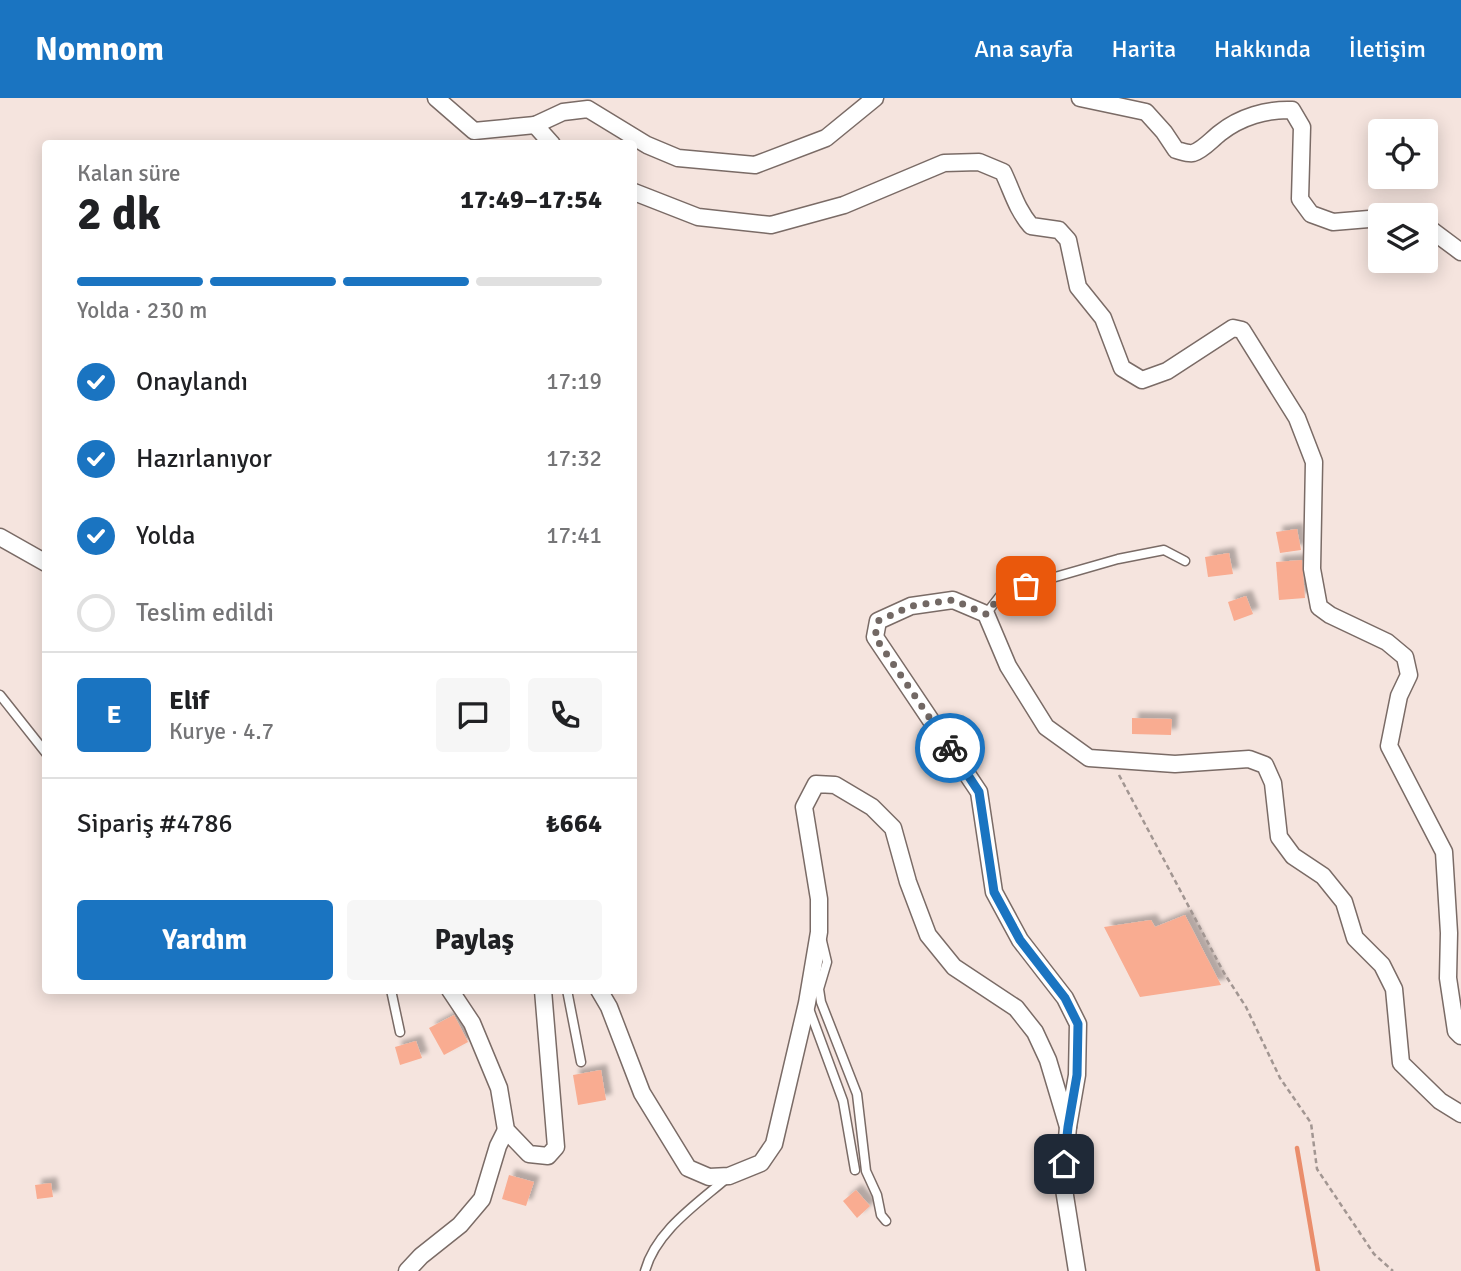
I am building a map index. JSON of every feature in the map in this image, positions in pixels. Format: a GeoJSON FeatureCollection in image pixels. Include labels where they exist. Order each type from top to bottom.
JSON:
{"type":"FeatureCollection","features":[{"type":"Feature","properties":{"kind":"street"},"geometry":{"type":"LineString","coordinates":[[436,98],[474,131],[535,125],[563,112],[588,109],[647,145],[678,158],[755,165],[826,138],[875,98]]}},
{"type":"Feature","properties":{"kind":"street"},"geometry":{"type":"LineString","coordinates":[[1080,98],[1146,112],[1176,150],[1191,153],[1204,147],[1222,131],[1249,118],[1272,109],[1292,110],[1302,127],[1300,200],[1311,214],[1333,222],[1368,219]]}},
{"type":"Feature","properties":{"kind":"street"},"geometry":{"type":"LineString","coordinates":[[535,125],[548,140]]}},
{"type":"Feature","properties":{"kind":"street"},"geometry":{"type":"LineString","coordinates":[[637,193],[698,217],[771,225],[844,205],[944,163],[979,162],[1003,172],[1013,193],[1017,210],[1031,226],[1059,230],[1068,240],[1078,287],[1103,318],[1122,368],[1142,380],[1167,371],[1233,328],[1242,330],[1297,418],[1314,462],[1312,569],[1319,607],[1387,642],[1405,657],[1409,675],[1399,696],[1389,746],[1444,852],[1449,933],[1448,978],[1456,1031],[1461,1036]]}},
{"type":"Feature","properties":{"kind":"street"},"geometry":{"type":"LineString","coordinates":[[1438,235],[1461,252]]}},
{"type":"Feature","properties":{"kind":"street"},"geometry":{"type":"LineString","coordinates":[[0,537],[42,562]]}},
{"type":"Feature","properties":{"kind":"street"},"geometry":{"type":"LineString","coordinates":[[1077,1271],[1063,1183],[1068,1127],[1077,1075],[1078,1024],[1065,998],[1020,940],[994,892],[979,792],[875,637],[878,621],[911,606],[953,600],[986,614],[1009,666],[1046,727],[1089,758],[1175,764],[1249,759],[1265,765],[1273,783],[1279,837],[1293,856],[1323,876],[1344,902],[1355,938],[1382,965],[1394,989],[1401,1063],[1440,1101],[1461,1114]]}},
{"type":"Feature","properties":{"kind":"street"},"geometry":{"type":"LineString","coordinates":[[601,994],[642,1093],[688,1168],[709,1177],[729,1176],[761,1163],[774,1144],[807,1003],[819,932],[820,899],[804,807],[816,784],[835,785],[872,807],[893,828],[908,882],[928,935],[954,967],[1016,1008],[1035,1032],[1048,1060],[1068,1127]]}},
{"type":"Feature","properties":{"kind":"street"},"geometry":{"type":"LineString","coordinates":[[453,994],[472,1023],[499,1088],[506,1130],[528,1154],[548,1156],[555,1147],[543,994]]}},
{"type":"Feature","properties":{"kind":"street"},"geometry":{"type":"LineString","coordinates":[[407,1271],[421,1256],[460,1225],[482,1199],[498,1146],[506,1130]]}},
{"type":"Feature","properties":{"kind":"lane"},"geometry":{"type":"LineString","coordinates":[[986,614],[1003,592],[1118,559],[1164,550],[1185,561]]}},
{"type":"Feature","properties":{"kind":"lane"},"geometry":{"type":"LineString","coordinates":[[0,695],[42,748]]}},
{"type":"Feature","properties":{"kind":"lane"},"geometry":{"type":"LineString","coordinates":[[819,932],[827,962],[819,989],[821,1002],[857,1094],[866,1171],[877,1195],[881,1215],[886,1221]]}},
{"type":"Feature","properties":{"kind":"lane"},"geometry":{"type":"LineString","coordinates":[[392,994],[400,1032]]}},
{"type":"Feature","properties":{"kind":"lane"},"geometry":{"type":"LineString","coordinates":[[569,994],[581,1062]]}},
{"type":"Feature","properties":{"kind":"lane"},"geometry":{"type":"LineString","coordinates":[[807,1003],[843,1101],[855,1170]]}},
{"type":"Feature","properties":{"kind":"lane"},"geometry":{"type":"LineString","coordinates":[[645,1271],[649,1258],[662,1238],[729,1176]]}},
{"type":"Feature","properties":{"kind":"path"},"geometry":{"type":"LineString","coordinates":[[1111,760],[1224,973],[1246,1007],[1280,1078],[1311,1123],[1317,1169],[1374,1254],[1393,1271]]}},
{"type":"Feature","properties":{"kind":"building"},"geometry":{"type":"Polygon","coordinates":[[[1297,529],[1301,550],[1280,553],[1276,532],[1297,529]]]}},
{"type":"Feature","properties":{"kind":"building"},"geometry":{"type":"Polygon","coordinates":[[[1229,553],[1233,574],[1208,577],[1205,557],[1229,553]]]}},
{"type":"Feature","properties":{"kind":"building"},"geometry":{"type":"Polygon","coordinates":[[[1302,560],[1305,598],[1279,600],[1276,562],[1302,560]]]}},
{"type":"Feature","properties":{"kind":"building"},"geometry":{"type":"Polygon","coordinates":[[[1246,596],[1253,614],[1234,621],[1228,602],[1246,596]]]}},
{"type":"Feature","properties":{"kind":"building"},"geometry":{"type":"Polygon","coordinates":[[[1132,718],[1172,719],[1171,735],[1132,734],[1132,718]]]}},
{"type":"Feature","properties":{"kind":"building"},"geometry":{"type":"Polygon","coordinates":[[[1185,915],[1221,985],[1140,997],[1104,927],[1151,920],[1155,927],[1185,915]]]}},
{"type":"Feature","properties":{"kind":"building"},"geometry":{"type":"Polygon","coordinates":[[[454,1015],[468,1042],[444,1055],[429,1028],[454,1015]]]}},
{"type":"Feature","properties":{"kind":"building"},"geometry":{"type":"Polygon","coordinates":[[[416,1041],[422,1058],[400,1065],[395,1047],[416,1041]]]}},
{"type":"Feature","properties":{"kind":"building"},"geometry":{"type":"Polygon","coordinates":[[[601,1070],[606,1100],[578,1105],[573,1075],[601,1070]]]}},
{"type":"Feature","properties":{"kind":"building"},"geometry":{"type":"Polygon","coordinates":[[[509,1175],[534,1182],[526,1206],[502,1199],[509,1175]]]}},
{"type":"Feature","properties":{"kind":"building"},"geometry":{"type":"Polygon","coordinates":[[[51,1183],[53,1197],[37,1199],[35,1185],[51,1183]]]}},
{"type":"Feature","properties":{"kind":"building"},"geometry":{"type":"Polygon","coordinates":[[[856,1190],[870,1206],[857,1218],[843,1201],[856,1190]]]}},
{"type":"Feature","properties":{"kind":"waterway"},"geometry":{"type":"LineString","coordinates":[[1297,1148],[1318,1271]]}},
{"type":"Feature","properties":{"kind":"way so far"},"geometry":{"type":"LineString","coordinates":[[950,748],[875,637],[878,621],[911,606],[953,600],[986,614],[1003,592],[1026,586]]}},
{"type":"Feature","properties":{"kind":"route"},"geometry":{"type":"LineString","coordinates":[[950,748],[979,792],[994,892],[1020,940],[1065,998],[1078,1024],[1077,1075],[1064,1164]]}}]}
